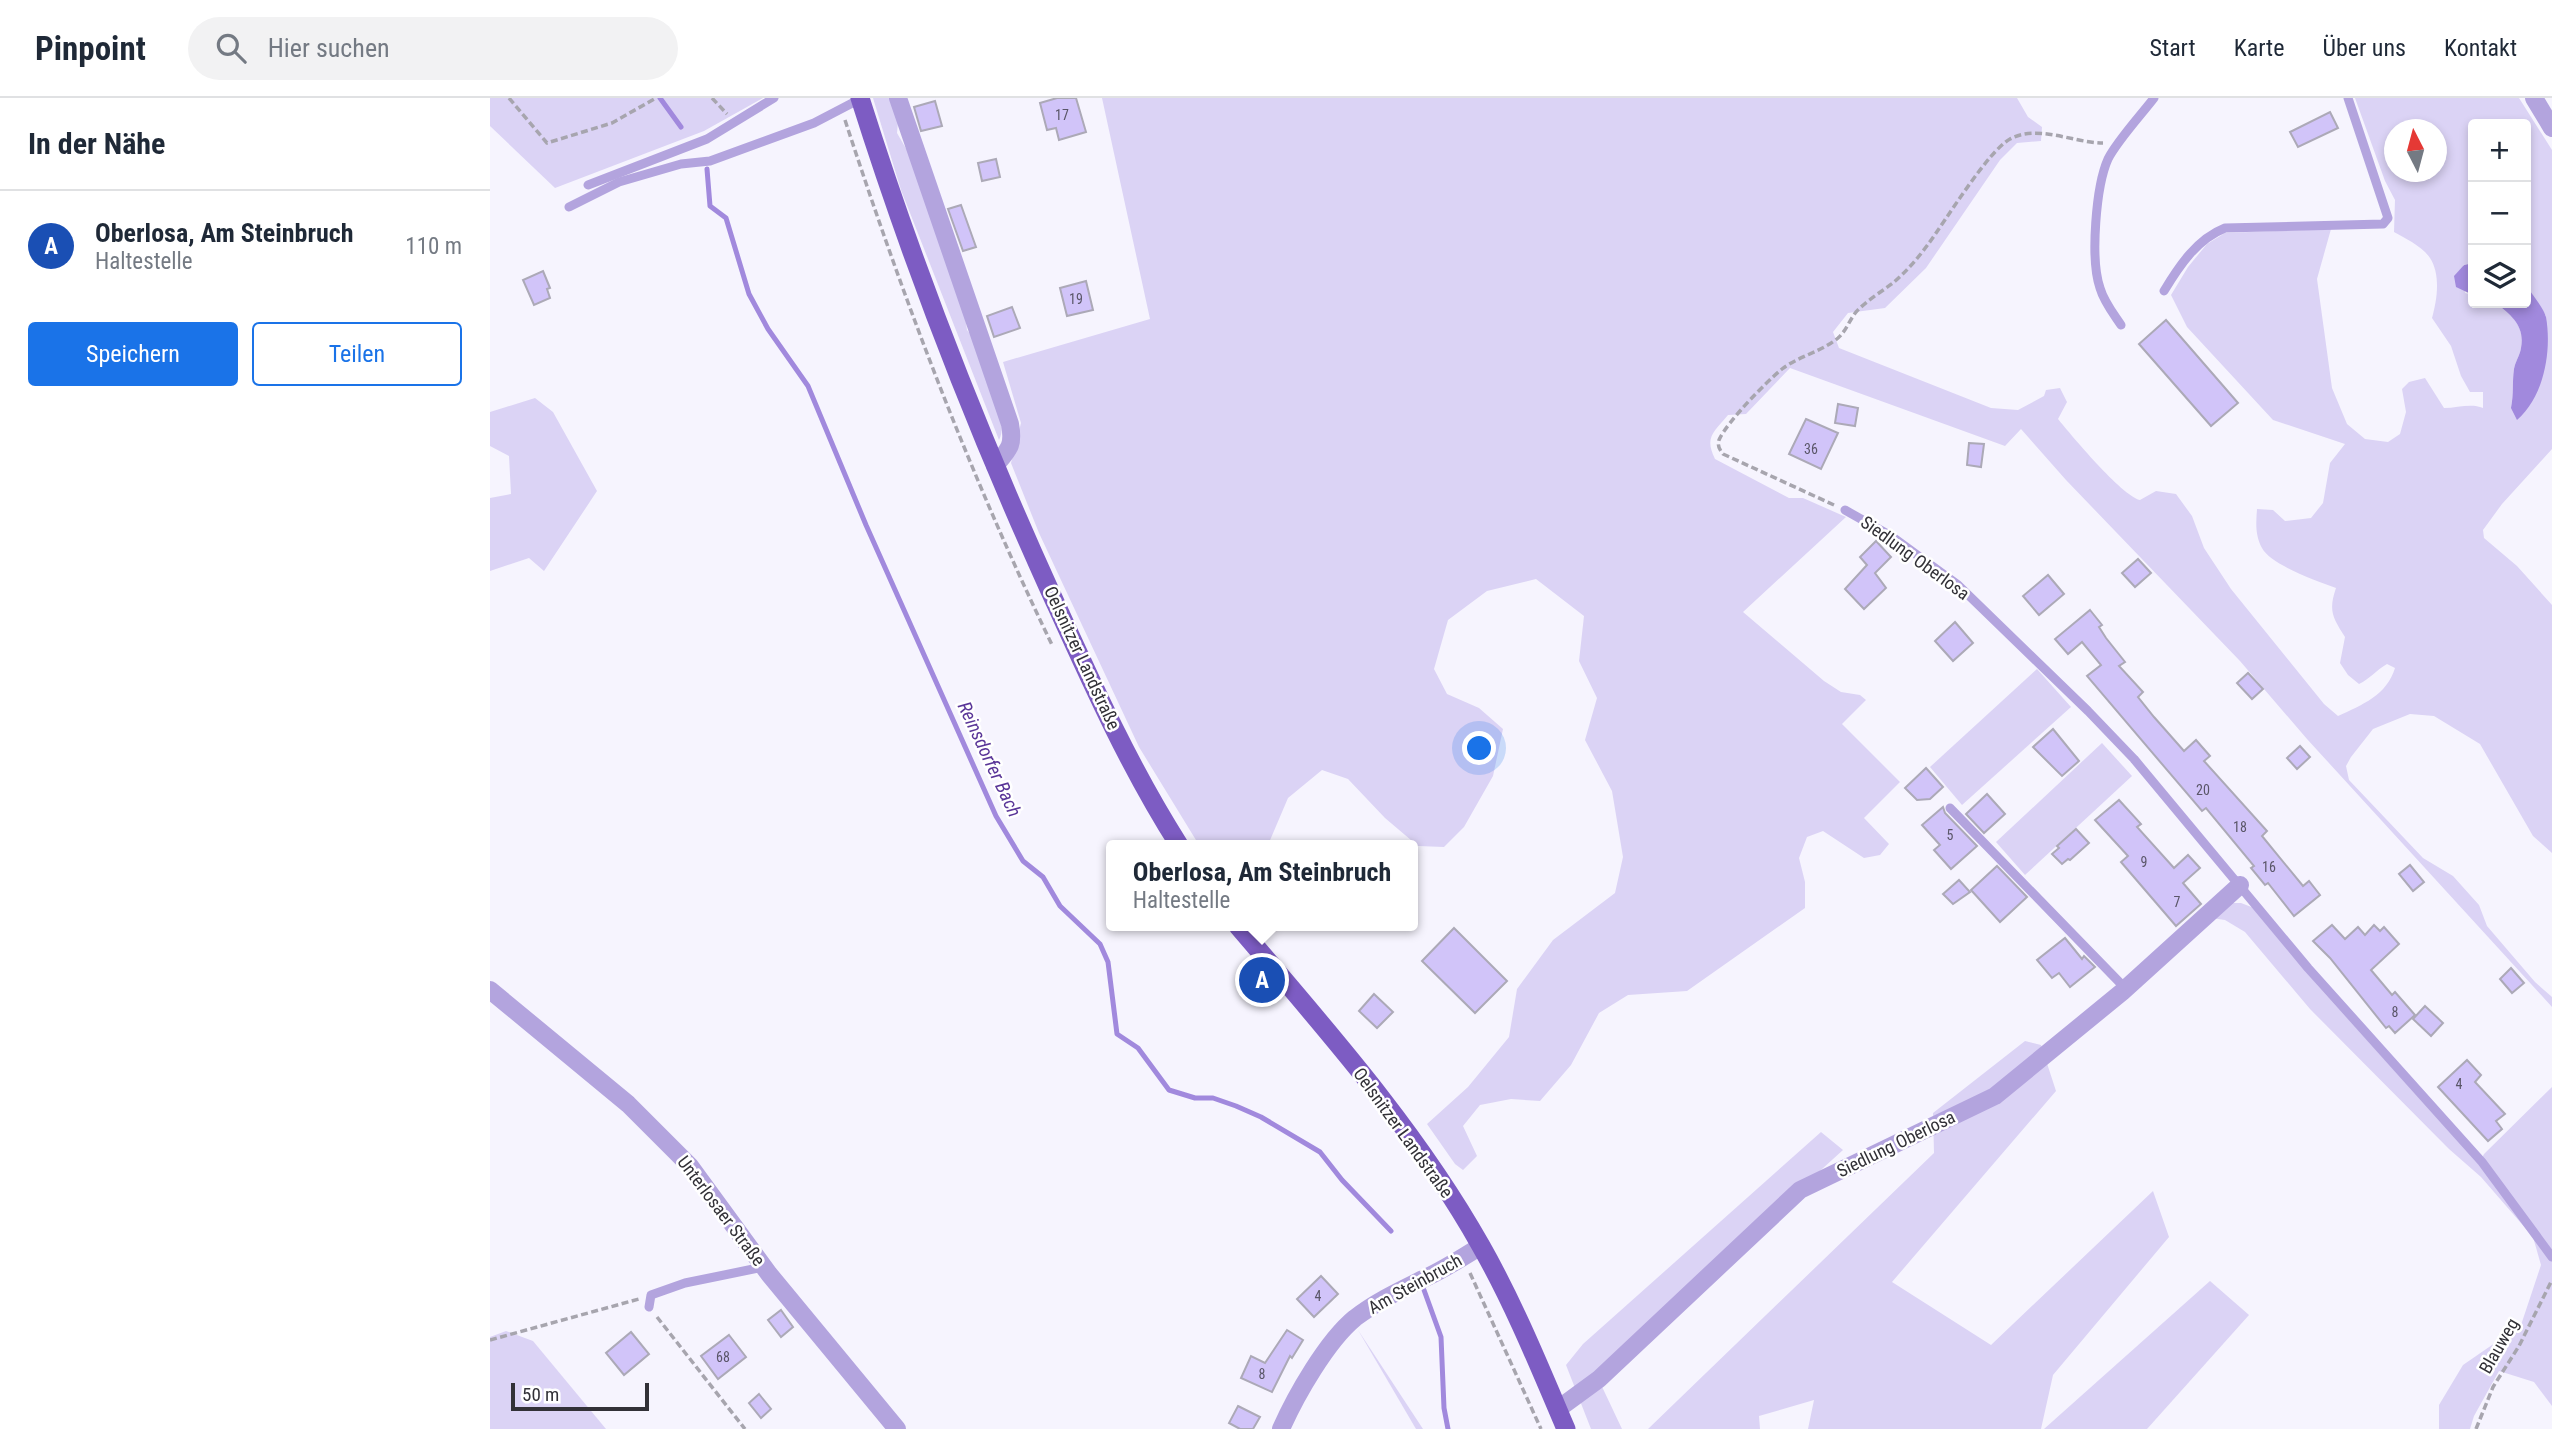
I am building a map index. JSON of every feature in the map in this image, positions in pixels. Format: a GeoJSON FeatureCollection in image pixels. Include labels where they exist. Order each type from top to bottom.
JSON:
{"type":"FeatureCollection","features":[{"type":"Feature","properties":{"kind":"main road","name":"Oelsnitzer Landstraße"},"geometry":{"type":"LineString","coordinates":[[860,98],[923,284],[995,466],[1075,647],[1127,755],[1176,840]]}},
{"type":"Feature","properties":{"kind":"main road","name":"Oelsnitzer Landstraße"},"geometry":{"type":"LineString","coordinates":[[1242,931],[1404,1129],[1438,1177],[1482,1246],[1566,1429]]}},
{"type":"Feature","properties":{"kind":"street"},"geometry":{"type":"LineString","coordinates":[[898,98],[1010,424],[1013,440],[995,466]]}},
{"type":"Feature","properties":{"kind":"street"},"geometry":{"type":"LineString","coordinates":[[2534,98],[2552,128]]}},
{"type":"Feature","properties":{"kind":"street","name":"Siedlung Oberlosa"},"geometry":{"type":"LineString","coordinates":[[1558,1409],[1599,1379],[1800,1190],[1995,1096],[2126,989],[2240,886]]}},
{"type":"Feature","properties":{"kind":"street","name":"Unterlosaer Straße"},"geometry":{"type":"LineString","coordinates":[[490,990],[628,1104],[690,1166],[764,1267],[897,1429]]}},
{"type":"Feature","properties":{"kind":"street","name":"Am Steinbruch"},"geometry":{"type":"LineString","coordinates":[[1282,1429],[1293,1403],[1338,1335],[1354,1319],[1387,1296],[1427,1278],[1482,1246]]}},
{"type":"Feature","properties":{"kind":"lane"},"geometry":{"type":"LineString","coordinates":[[588,185],[707,139],[774,98]]}},
{"type":"Feature","properties":{"kind":"lane"},"geometry":{"type":"LineString","coordinates":[[569,207],[619,182],[681,163],[710,161],[814,123],[860,98]]}},
{"type":"Feature","properties":{"kind":"lane"},"geometry":{"type":"LineString","coordinates":[[2121,326],[2107,305],[2099,285],[2095,233],[2103,175],[2109,156],[2154,98]]}},
{"type":"Feature","properties":{"kind":"lane"},"geometry":{"type":"LineString","coordinates":[[2164,291],[2187,257],[2213,233],[2225,228],[2383,224],[2388,218],[2381,191],[2348,98]]}},
{"type":"Feature","properties":{"kind":"lane","name":"Siedlung Oberlosa"},"geometry":{"type":"LineString","coordinates":[[1845,510],[1891,537],[1958,585],[2134,759],[2308,968],[2482,1162],[2552,1258]]}},
{"type":"Feature","properties":{"kind":"lane"},"geometry":{"type":"LineString","coordinates":[[1950,808],[2126,989]]}},
{"type":"Feature","properties":{"kind":"lane"},"geometry":{"type":"LineString","coordinates":[[649,1307],[651,1295],[685,1283],[764,1267]]}},
{"type":"Feature","properties":{"kind":"path"},"geometry":{"type":"LineString","coordinates":[[509,98],[547,143],[612,123],[656,98]]}},
{"type":"Feature","properties":{"kind":"path"},"geometry":{"type":"LineString","coordinates":[[712,98],[735,123]]}},
{"type":"Feature","properties":{"kind":"path"},"geometry":{"type":"LineString","coordinates":[[1845,510],[1723,454],[1718,448],[1718,442],[1725,430],[1783,369],[1830,345],[1843,334],[1856,312],[1897,280],[1927,246],[2004,143],[2011,138],[2028,134],[2088,143],[2123,139]]}},
{"type":"Feature","properties":{"kind":"path"},"geometry":{"type":"LineString","coordinates":[[1463,1257],[1541,1429]]}},
{"type":"Feature","properties":{"kind":"path","name":"Blauweg"},"geometry":{"type":"LineString","coordinates":[[2476,1429],[2493,1387],[2519,1346],[2552,1280]]}},
{"type":"Feature","properties":{"kind":"path"},"geometry":{"type":"LineString","coordinates":[[490,1340],[651,1295]]}},
{"type":"Feature","properties":{"kind":"path"},"geometry":{"type":"LineString","coordinates":[[649,1307],[745,1429]]}},
{"type":"Feature","properties":{"kind":"shaded area"},"geometry":{"type":"Polygon","coordinates":[[[490,98],[763,98],[704,131],[555,188],[490,126],[490,98]]]}},
{"type":"Feature","properties":{"kind":"shaded area"},"geometry":{"type":"Polygon","coordinates":[[[873,98],[892,98],[898,122],[897,133],[916,166],[965,316],[967,330],[974,339],[999,405],[1002,430],[999,440],[901,190],[873,98]]]}},
{"type":"Feature","properties":{"kind":"shaded area"},"geometry":{"type":"Polygon","coordinates":[[[1102,98],[2017,98],[2028,117],[2042,127],[2041,141],[2017,143],[2000,160],[1926,268],[1885,308],[1848,313],[1833,332],[1839,348],[1991,408],[2018,410],[2044,396],[2046,390],[2060,388],[2067,402],[2058,419],[2074,438],[2109,477],[2132,496],[2140,500],[2156,491],[2176,494],[2192,516],[2204,548],[2231,589],[2324,704],[2338,716],[2380,692],[2395,668],[2387,664],[2359,684],[2348,675],[2340,663],[2345,637],[2332,609],[2336,588],[2295,572],[2267,554],[2258,538],[2256,519],[2257,509],[2273,510],[2285,521],[2311,518],[2323,503],[2330,463],[2345,444],[2273,420],[2187,327],[2171,295],[2188,267],[2207,244],[2225,233],[2331,229],[2317,279],[2332,388],[2347,424],[2365,439],[2388,442],[2400,434],[2406,412],[2402,389],[2409,382],[2425,378],[2444,408],[2483,408],[2483,392],[2470,392],[2461,376],[2451,346],[2432,318],[2437,288],[2436,272],[2430,258],[2414,243],[2394,232],[2395,200],[2386,182],[2447,182],[2447,119],[2384,119],[2384,178],[2355,98],[2519,98],[2552,150],[2552,449],[2502,504],[2483,530],[2484,538],[2517,566],[2552,605],[2552,853],[2533,836],[2480,744],[2434,716],[2410,714],[2373,729],[2346,766],[2349,780],[2423,858],[2453,876],[2479,905],[2487,926],[2535,982],[2552,997],[2552,1007],[2307,739],[2240,661],[2066,480],[2021,429],[2005,446],[1790,368],[1746,414],[1728,415],[1712,435],[1710,445],[1715,459],[1789,498],[1803,498],[1846,517],[1743,612],[1824,681],[1841,692],[1860,695],[1866,700],[1842,724],[1900,782],[1864,818],[1889,844],[1880,855],[1864,858],[1823,831],[1807,837],[1799,858],[1805,882],[1805,908],[1687,991],[1628,995],[1599,1013],[1571,1065],[1540,1101],[1511,1099],[1480,1105],[1463,1126],[1477,1156],[1463,1170],[1455,1164],[1427,1124],[1468,1087],[1509,1037],[1517,989],[1553,940],[1615,893],[1623,857],[1612,791],[1585,740],[1597,698],[1579,661],[1584,616],[1536,579],[1487,591],[1448,620],[1434,669],[1447,694],[1479,708],[1503,729],[1493,776],[1464,827],[1444,847],[1418,846],[1418,840],[1411,840],[1385,818],[1348,779],[1322,770],[1288,798],[1270,840],[1196,840],[1139,747],[1039,533],[1011,463],[1021,423],[1003,362],[1150,319],[1102,98]]]}},
{"type":"Feature","properties":{"kind":"shaded area"},"geometry":{"type":"Polygon","coordinates":[[[2468,264],[2468,293],[2456,287],[2454,276],[2468,264]]]}},
{"type":"Feature","properties":{"kind":"shaded area"},"geometry":{"type":"Polygon","coordinates":[[[2531,292],[2546,317],[2548,330],[2547,358],[2540,386],[2534,399],[2517,420],[2511,408],[2514,369],[2522,340],[2512,317],[2502,308],[2531,308],[2531,292]]]}},
{"type":"Feature","properties":{"kind":"shaded area"},"geometry":{"type":"Polygon","coordinates":[[[535,398],[553,412],[597,491],[544,571],[529,558],[490,571],[490,498],[511,494],[509,456],[490,446],[490,412],[535,398]]]}},
{"type":"Feature","properties":{"kind":"shaded area"},"geometry":{"type":"Polygon","coordinates":[[[2037,669],[2071,707],[1962,805],[1930,767],[2037,669]]]}},
{"type":"Feature","properties":{"kind":"shaded area"},"geometry":{"type":"Polygon","coordinates":[[[2102,743],[2132,776],[2025,875],[1996,842],[2102,743]]]}},
{"type":"Feature","properties":{"kind":"shaded area"},"geometry":{"type":"Polygon","coordinates":[[[2232,903],[2254,908],[2319,987],[2479,1164],[2484,1154],[2552,1087],[2552,1406],[2534,1382],[2499,1371],[2474,1416],[2470,1429],[2439,1429],[2439,1405],[2463,1365],[2521,1325],[2541,1265],[2533,1237],[2481,1177],[2449,1149],[2310,1009],[2245,932],[2225,920],[2211,918],[2232,903]]]}},
{"type":"Feature","properties":{"kind":"shaded area"},"geometry":{"type":"Polygon","coordinates":[[[2025,1041],[2041,1045],[2056,1091],[1892,1282],[1991,1345],[2153,1191],[2169,1237],[2053,1375],[2041,1429],[1808,1429],[1814,1400],[1759,1416],[1760,1429],[1648,1429],[1934,1153],[1933,1113],[2025,1041]]]}},
{"type":"Feature","properties":{"kind":"shaded area"},"geometry":{"type":"Polygon","coordinates":[[[1821,1132],[1843,1150],[1596,1374],[1622,1429],[1591,1429],[1566,1365],[1583,1344],[1821,1132]]]}},
{"type":"Feature","properties":{"kind":"shaded area"},"geometry":{"type":"Polygon","coordinates":[[[2210,1281],[2249,1315],[2147,1429],[2044,1429],[2210,1281]]]}},
{"type":"Feature","properties":{"kind":"shaded area"},"geometry":{"type":"Polygon","coordinates":[[[1358,1330],[1423,1429],[1416,1429],[1358,1330]]]}},
{"type":"Feature","properties":{"kind":"shaded area"},"geometry":{"type":"Polygon","coordinates":[[[506,1331],[533,1341],[606,1429],[490,1429],[490,1337],[506,1331]]]}},
{"type":"Feature","properties":{"kind":"building"},"geometry":{"type":"Polygon","coordinates":[[[1057,98],[1076,98],[1086,132],[1059,140],[1056,128],[1047,130],[1040,103],[1057,98]]]}},
{"type":"Feature","properties":{"kind":"building"},"geometry":{"type":"Polygon","coordinates":[[[935,101],[942,126],[921,131],[914,107],[935,101]]]}},
{"type":"Feature","properties":{"kind":"building"},"geometry":{"type":"Polygon","coordinates":[[[2330,112],[2338,128],[2298,147],[2290,132],[2330,112]]]}},
{"type":"Feature","properties":{"kind":"building"},"geometry":{"type":"Polygon","coordinates":[[[996,159],[1000,177],[982,181],[978,163],[996,159]]]}},
{"type":"Feature","properties":{"kind":"building"},"geometry":{"type":"Polygon","coordinates":[[[961,205],[976,247],[963,251],[948,209],[961,205]]]}},
{"type":"Feature","properties":{"kind":"building"},"geometry":{"type":"Polygon","coordinates":[[[543,271],[550,288],[547,289],[550,298],[534,305],[523,280],[543,271]]]}},
{"type":"Feature","properties":{"kind":"building"},"geometry":{"type":"Polygon","coordinates":[[[1086,281],[1093,310],[1067,316],[1060,288],[1086,281]]]}},
{"type":"Feature","properties":{"kind":"building"},"geometry":{"type":"Polygon","coordinates":[[[1012,307],[1020,328],[994,337],[987,316],[1012,307]]]}},
{"type":"Feature","properties":{"kind":"building"},"geometry":{"type":"Polygon","coordinates":[[[2166,320],[2238,403],[2211,426],[2139,344],[2166,320]]]}},
{"type":"Feature","properties":{"kind":"building"},"geometry":{"type":"Polygon","coordinates":[[[1838,404],[1858,408],[1855,426],[1835,423],[1838,404]]]}},
{"type":"Feature","properties":{"kind":"building"},"geometry":{"type":"Polygon","coordinates":[[[1806,419],[1838,433],[1821,469],[1789,454],[1806,419]]]}},
{"type":"Feature","properties":{"kind":"building"},"geometry":{"type":"Polygon","coordinates":[[[1969,443],[1984,444],[1981,467],[1967,465],[1969,443]]]}},
{"type":"Feature","properties":{"kind":"building"},"geometry":{"type":"Polygon","coordinates":[[[1876,541],[1891,557],[1875,573],[1886,588],[1864,609],[1845,589],[1867,565],[1860,557],[1876,541]]]}},
{"type":"Feature","properties":{"kind":"building"},"geometry":{"type":"Polygon","coordinates":[[[2138,559],[2151,573],[2135,587],[2122,573],[2138,559]]]}},
{"type":"Feature","properties":{"kind":"building"},"geometry":{"type":"Polygon","coordinates":[[[2048,575],[2064,594],[2039,615],[2023,596],[2048,575]]]}},
{"type":"Feature","properties":{"kind":"building"},"geometry":{"type":"Polygon","coordinates":[[[2090,610],[2102,625],[2099,627],[2106,638],[2125,662],[2119,666],[2143,692],[2138,697],[2154,717],[2184,751],[2196,740],[2210,756],[2204,761],[2267,831],[2262,836],[2303,886],[2309,881],[2320,895],[2294,916],[2268,883],[2265,885],[2251,868],[2254,866],[2206,808],[2202,811],[2087,676],[2101,665],[2082,642],[2068,654],[2055,639],[2090,610]]]}},
{"type":"Feature","properties":{"kind":"building"},"geometry":{"type":"Polygon","coordinates":[[[1955,622],[1973,643],[1953,661],[1935,641],[1955,622]]]}},
{"type":"Feature","properties":{"kind":"building"},"geometry":{"type":"Polygon","coordinates":[[[2248,673],[2263,689],[2252,699],[2237,683],[2248,673]]]}},
{"type":"Feature","properties":{"kind":"building"},"geometry":{"type":"Polygon","coordinates":[[[2053,729],[2079,761],[2062,776],[2033,747],[2053,729]]]}},
{"type":"Feature","properties":{"kind":"building"},"geometry":{"type":"Polygon","coordinates":[[[2300,746],[2310,757],[2297,769],[2287,758],[2300,746]]]}},
{"type":"Feature","properties":{"kind":"building"},"geometry":{"type":"Polygon","coordinates":[[[1926,768],[1943,787],[1930,799],[1917,800],[1905,788],[1926,768]]]}},
{"type":"Feature","properties":{"kind":"building"},"geometry":{"type":"Polygon","coordinates":[[[1987,794],[2005,814],[1984,833],[1966,814],[1987,794]]]}},
{"type":"Feature","properties":{"kind":"building"},"geometry":{"type":"Polygon","coordinates":[[[2119,800],[2141,824],[2137,827],[2174,868],[2188,855],[2200,868],[2183,883],[2201,904],[2176,926],[2121,862],[2128,856],[2095,820],[2119,800]]]}},
{"type":"Feature","properties":{"kind":"building"},"geometry":{"type":"Polygon","coordinates":[[[1943,807],[1945,813],[1977,846],[1951,869],[1934,850],[1940,845],[1922,825],[1943,807]]]}},
{"type":"Feature","properties":{"kind":"building"},"geometry":{"type":"Polygon","coordinates":[[[2076,829],[2089,843],[2062,864],[2052,854],[2076,829]]]}},
{"type":"Feature","properties":{"kind":"building"},"geometry":{"type":"Polygon","coordinates":[[[2410,865],[2424,882],[2413,891],[2399,874],[2410,865]]]}},
{"type":"Feature","properties":{"kind":"building"},"geometry":{"type":"Polygon","coordinates":[[[1997,866],[2027,897],[2000,922],[1971,890],[1997,866]]]}},
{"type":"Feature","properties":{"kind":"building"},"geometry":{"type":"Polygon","coordinates":[[[1959,880],[1970,892],[1953,904],[1943,894],[1959,880]]]}},
{"type":"Feature","properties":{"kind":"building"},"geometry":{"type":"Polygon","coordinates":[[[2332,925],[2345,939],[2358,927],[2365,935],[2374,925],[2380,931],[2384,927],[2399,944],[2371,970],[2392,995],[2395,992],[2415,1015],[2395,1033],[2389,1026],[2386,1028],[2313,941],[2332,925]]]}},
{"type":"Feature","properties":{"kind":"building"},"geometry":{"type":"Polygon","coordinates":[[[1454,928],[1507,981],[1475,1013],[1422,961],[1454,928]]]}},
{"type":"Feature","properties":{"kind":"building"},"geometry":{"type":"Polygon","coordinates":[[[2065,938],[2082,959],[2084,956],[2095,967],[2070,987],[2059,973],[2052,978],[2037,960],[2065,938]]]}},
{"type":"Feature","properties":{"kind":"building"},"geometry":{"type":"Polygon","coordinates":[[[2511,968],[2524,983],[2512,993],[2500,979],[2511,968]]]}},
{"type":"Feature","properties":{"kind":"building"},"geometry":{"type":"Polygon","coordinates":[[[1374,994],[1393,1012],[1377,1028],[1359,1011],[1374,994]]]}},
{"type":"Feature","properties":{"kind":"building"},"geometry":{"type":"Polygon","coordinates":[[[2425,1006],[2443,1023],[2431,1036],[2413,1019],[2425,1006]]]}},
{"type":"Feature","properties":{"kind":"building"},"geometry":{"type":"Polygon","coordinates":[[[2467,1060],[2481,1075],[2475,1082],[2505,1114],[2496,1121],[2502,1129],[2488,1141],[2438,1087],[2467,1060]]]}},
{"type":"Feature","properties":{"kind":"building"},"geometry":{"type":"Polygon","coordinates":[[[1321,1276],[1338,1294],[1314,1317],[1297,1299],[1321,1276]]]}},
{"type":"Feature","properties":{"kind":"building"},"geometry":{"type":"Polygon","coordinates":[[[781,1310],[793,1327],[781,1337],[768,1320],[781,1310]]]}},
{"type":"Feature","properties":{"kind":"building"},"geometry":{"type":"Polygon","coordinates":[[[1287,1330],[1303,1340],[1292,1358],[1290,1356],[1272,1392],[1241,1378],[1251,1356],[1265,1363],[1287,1330]]]}},
{"type":"Feature","properties":{"kind":"building"},"geometry":{"type":"Polygon","coordinates":[[[631,1332],[649,1354],[624,1375],[606,1353],[631,1332]]]}},
{"type":"Feature","properties":{"kind":"building"},"geometry":{"type":"Polygon","coordinates":[[[729,1335],[746,1357],[718,1379],[701,1356],[729,1335]]]}},
{"type":"Feature","properties":{"kind":"building"},"geometry":{"type":"Polygon","coordinates":[[[759,1394],[771,1409],[761,1418],[749,1403],[759,1394]]]}},
{"type":"Feature","properties":{"kind":"building"},"geometry":{"type":"Polygon","coordinates":[[[1238,1406],[1260,1417],[1253,1429],[1240,1429],[1229,1423],[1238,1406]]]}},
{"type":"Feature","properties":{"kind":"waterway","name":"Reinsdorfer Bach"},"geometry":{"type":"LineString","coordinates":[[660,98],[681,127]]}},
{"type":"Feature","properties":{"kind":"waterway","name":"Reinsdorfer Bach"},"geometry":{"type":"LineString","coordinates":[[707,169],[710,206],[726,218],[749,294],[768,329],[808,386],[866,525],[996,816],[1023,861],[1043,877],[1060,906],[1100,944],[1108,962],[1117,1034],[1138,1048],[1169,1090],[1195,1098],[1213,1098],[1236,1106],[1261,1117],[1320,1152],[1342,1180],[1391,1231]]}},
{"type":"Feature","properties":{"kind":"waterway","name":"Reinsdorfer Bach"},"geometry":{"type":"LineString","coordinates":[[1424,1290],[1441,1337],[1444,1408],[1448,1429]]}},
{"type":"Feature","properties":{"kind":"place","name":"Oberlosa, Am Steinbruch"},"geometry":{"type":"Point","coordinates":[1262,980]}}]}
